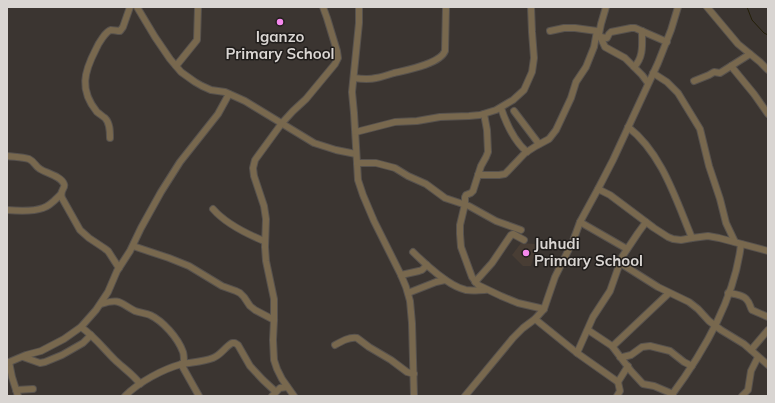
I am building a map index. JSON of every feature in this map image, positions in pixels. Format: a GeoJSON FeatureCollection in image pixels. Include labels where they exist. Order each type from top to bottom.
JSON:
{"type":"FeatureCollection","features":[{"type":"Feature","properties":{"kind":"street"},"geometry":{"type":"LineString","coordinates":[[110,138],[109,125],[107,121],[98,113],[88,95],[85,82],[86,73],[87,67],[96,48],[107,32],[111,30],[120,31],[123,27],[130,7]]}},
{"type":"Feature","properties":{"kind":"street"},"geometry":{"type":"LineString","coordinates":[[137,7],[155,37],[176,66],[187,77],[211,90],[229,94],[254,106],[314,143],[356,154]]}},
{"type":"Feature","properties":{"kind":"street"},"geometry":{"type":"LineString","coordinates":[[176,66],[197,40],[198,7]]}},
{"type":"Feature","properties":{"kind":"street"},"geometry":{"type":"LineString","coordinates":[[294,396],[277,369],[274,360],[274,299],[266,261],[264,241],[266,213],[254,176],[253,168],[255,160],[282,123],[312,93],[338,58],[335,42],[323,7]]}},
{"type":"Feature","properties":{"kind":"street"},"geometry":{"type":"LineString","coordinates":[[359,7],[359,23],[352,92],[356,132],[356,162],[358,180],[378,231],[401,275],[408,293],[412,317],[414,396]]}},
{"type":"Feature","properties":{"kind":"street"},"geometry":{"type":"LineString","coordinates":[[354,78],[363,80],[375,78],[427,64],[441,57],[445,51],[446,7]]}},
{"type":"Feature","properties":{"kind":"street"},"geometry":{"type":"LineString","coordinates":[[356,132],[390,122],[420,121],[440,117],[484,114],[501,108],[513,100],[524,90],[532,72],[534,58],[531,7]]}},
{"type":"Feature","properties":{"kind":"street"},"geometry":{"type":"LineString","coordinates":[[478,175],[505,174],[527,152],[549,139],[559,123],[573,94],[576,82],[586,67],[599,34],[606,7]]}},
{"type":"Feature","properties":{"kind":"street"},"geometry":{"type":"LineString","coordinates":[[465,396],[513,338],[523,328],[536,319],[544,309],[555,277],[573,241],[580,222],[598,189],[653,73],[678,7]]}},
{"type":"Feature","properties":{"kind":"street"},"geometry":{"type":"LineString","coordinates":[[706,7],[738,44],[768,70]]}},
{"type":"Feature","properties":{"kind":"street"},"geometry":{"type":"LineString","coordinates":[[550,31],[564,28],[575,28],[599,34],[607,38],[611,32],[631,28],[638,29],[666,42]]}},
{"type":"Feature","properties":{"kind":"street"},"geometry":{"type":"LineString","coordinates":[[634,66],[639,61],[641,56],[642,31]]}},
{"type":"Feature","properties":{"kind":"street"},"geometry":{"type":"LineString","coordinates":[[599,34],[603,45],[634,66],[648,83]]}},
{"type":"Feature","properties":{"kind":"street"},"geometry":{"type":"LineString","coordinates":[[694,81],[714,72],[720,73],[750,54]]}},
{"type":"Feature","properties":{"kind":"street"},"geometry":{"type":"LineString","coordinates":[[731,66],[768,114]]}},
{"type":"Feature","properties":{"kind":"street"},"geometry":{"type":"LineString","coordinates":[[588,330],[612,346],[643,384],[654,386],[672,395],[692,366],[715,326],[737,267],[738,243],[726,223],[710,172],[700,130],[678,93],[653,73]]}},
{"type":"Feature","properties":{"kind":"street"},"geometry":{"type":"LineString","coordinates":[[33,389],[17,393],[8,363],[41,351],[64,339],[81,327],[101,304],[119,268],[133,246],[152,208],[170,178],[180,162],[218,114],[229,94]]}},
{"type":"Feature","properties":{"kind":"street"},"geometry":{"type":"LineString","coordinates":[[501,108],[506,122],[515,138],[527,152]]}},
{"type":"Feature","properties":{"kind":"street"},"geometry":{"type":"LineString","coordinates":[[514,111],[539,144]]}},
{"type":"Feature","properties":{"kind":"street"},"geometry":{"type":"LineString","coordinates":[[484,114],[487,130],[488,152],[480,166],[473,191],[464,197],[465,204],[460,225],[460,241],[467,266],[478,285],[518,304],[544,309]]}},
{"type":"Feature","properties":{"kind":"street"},"geometry":{"type":"LineString","coordinates":[[628,127],[642,140],[664,171],[692,238]]}},
{"type":"Feature","properties":{"kind":"street"},"geometry":{"type":"LineString","coordinates":[[7,156],[29,159],[34,162],[38,168],[59,179],[64,184],[61,194],[42,208],[30,210],[7,210]]}},
{"type":"Feature","properties":{"kind":"street"},"geometry":{"type":"LineString","coordinates":[[356,162],[376,163],[392,167],[426,184],[446,198],[465,204],[504,224],[521,230]]}},
{"type":"Feature","properties":{"kind":"street"},"geometry":{"type":"LineString","coordinates":[[598,189],[614,198],[646,222],[673,239],[681,240],[708,236],[768,252]]}},
{"type":"Feature","properties":{"kind":"street"},"geometry":{"type":"LineString","coordinates":[[61,194],[68,211],[80,230],[108,251],[119,268]]}},
{"type":"Feature","properties":{"kind":"street"},"geometry":{"type":"LineString","coordinates":[[213,209],[217,214],[235,227],[264,241]]}},
{"type":"Feature","properties":{"kind":"street"},"geometry":{"type":"LineString","coordinates":[[580,222],[627,249]]}},
{"type":"Feature","properties":{"kind":"street"},"geometry":{"type":"LineString","coordinates":[[577,353],[593,317],[610,292],[620,263],[627,249],[646,222]]}},
{"type":"Feature","properties":{"kind":"street"},"geometry":{"type":"LineString","coordinates":[[475,282],[492,263],[511,235],[513,234],[524,240]]}},
{"type":"Feature","properties":{"kind":"street"},"geometry":{"type":"LineString","coordinates":[[133,246],[189,266],[222,286],[240,293],[255,310],[274,320]]}},
{"type":"Feature","properties":{"kind":"street"},"geometry":{"type":"LineString","coordinates":[[413,252],[445,280],[466,290],[487,290]]}},
{"type":"Feature","properties":{"kind":"street"},"geometry":{"type":"LineString","coordinates":[[620,263],[646,280],[689,302],[715,326],[741,342],[768,365]]}},
{"type":"Feature","properties":{"kind":"street"},"geometry":{"type":"LineString","coordinates":[[401,275],[422,270],[427,265]]}},
{"type":"Feature","properties":{"kind":"street"},"geometry":{"type":"LineString","coordinates":[[408,293],[445,280]]}},
{"type":"Feature","properties":{"kind":"street"},"geometry":{"type":"LineString","coordinates":[[612,346],[669,293]]}},
{"type":"Feature","properties":{"kind":"street"},"geometry":{"type":"LineString","coordinates":[[728,293],[744,298],[748,301],[752,310],[768,316]]}},
{"type":"Feature","properties":{"kind":"street"},"geometry":{"type":"LineString","coordinates":[[101,304],[116,301],[138,312],[148,314],[158,319],[172,333],[178,342],[183,352],[182,364],[199,396]]}},
{"type":"Feature","properties":{"kind":"street"},"geometry":{"type":"LineString","coordinates":[[536,319],[577,353],[618,382],[620,391],[617,396]]}},
{"type":"Feature","properties":{"kind":"street"},"geometry":{"type":"LineString","coordinates":[[81,327],[92,335],[116,362],[140,384]]}},
{"type":"Feature","properties":{"kind":"street"},"geometry":{"type":"LineString","coordinates":[[751,350],[768,330]]}},
{"type":"Feature","properties":{"kind":"street"},"geometry":{"type":"LineString","coordinates":[[23,357],[45,362],[62,355],[83,343],[92,335]]}},
{"type":"Feature","properties":{"kind":"street"},"geometry":{"type":"LineString","coordinates":[[335,345],[343,340],[357,338],[369,347],[392,360],[404,370],[414,374]]}},
{"type":"Feature","properties":{"kind":"street"},"geometry":{"type":"LineString","coordinates":[[125,396],[140,384],[164,371],[182,364],[213,358],[220,355],[232,343],[235,343],[240,348],[250,366],[274,394],[280,388],[287,387]]}},
{"type":"Feature","properties":{"kind":"street"},"geometry":{"type":"LineString","coordinates":[[620,357],[631,355],[642,347],[650,346],[670,351],[684,362],[692,366]]}},
{"type":"Feature","properties":{"kind":"street"},"geometry":{"type":"LineString","coordinates":[[742,396],[748,390],[752,371],[758,357]]}},
{"type":"Feature","properties":{"kind":"street"},"geometry":{"type":"LineString","coordinates":[[618,382],[628,366]]}},
{"type":"Feature","properties":{"kind":"shaded area","name":"Juhudi Primary School"},"geometry":{"type":"Polygon","coordinates":[[[521,243],[535,244],[539,251],[533,259],[531,266],[523,266],[512,255],[521,243]]]}},
{"type":"Feature","properties":{"kind":"waterway"},"geometry":{"type":"LineString","coordinates":[[747,7],[752,20],[764,33],[768,35]]}},
{"type":"Feature","properties":{"kind":"place","name":"Iganzo Primary School"},"geometry":{"type":"Point","coordinates":[280,22]}},
{"type":"Feature","properties":{"kind":"place","name":"Juhudi Primary School"},"geometry":{"type":"Point","coordinates":[526,253]}}]}
